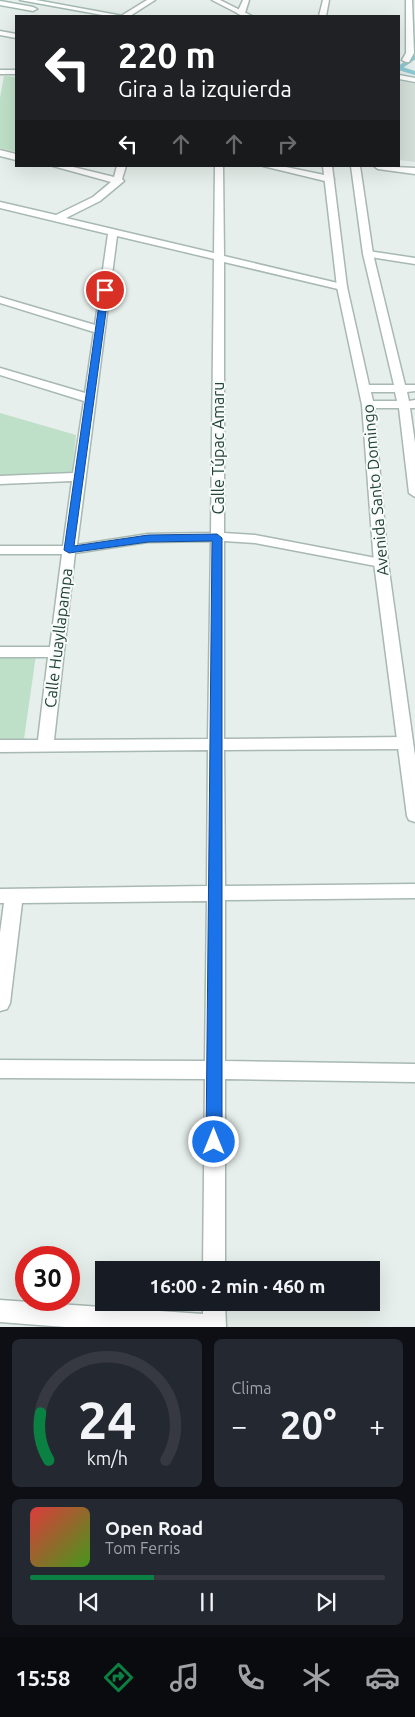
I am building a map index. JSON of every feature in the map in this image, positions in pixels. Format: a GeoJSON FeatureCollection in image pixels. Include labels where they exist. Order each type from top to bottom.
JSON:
{"type":"FeatureCollection","features":[{"type":"Feature","properties":{"kind":"street"},"geometry":{"type":"LineString","coordinates":[[23,0],[113,15]]}},
{"type":"Feature","properties":{"kind":"street"},"geometry":{"type":"LineString","coordinates":[[127,15],[152,0]]}},
{"type":"Feature","properties":{"kind":"street"},"geometry":{"type":"LineString","coordinates":[[215,0],[245,15],[246,0]]}},
{"type":"Feature","properties":{"kind":"street"},"geometry":{"type":"LineString","coordinates":[[323,15],[326,0]]}},
{"type":"Feature","properties":{"kind":"street"},"geometry":{"type":"LineString","coordinates":[[402,60],[410,53],[410,0]]}},
{"type":"Feature","properties":{"kind":"street"},"geometry":{"type":"LineString","coordinates":[[0,3],[70,15]]}},
{"type":"Feature","properties":{"kind":"street"},"geometry":{"type":"LineString","coordinates":[[2,35],[15,36]]}},
{"type":"Feature","properties":{"kind":"street"},"geometry":{"type":"LineString","coordinates":[[402,60],[415,62]]}},
{"type":"Feature","properties":{"kind":"street"},"geometry":{"type":"LineString","coordinates":[[0,72],[15,72]]}},
{"type":"Feature","properties":{"kind":"street"},"geometry":{"type":"LineString","coordinates":[[400,76],[415,74]]}},
{"type":"Feature","properties":{"kind":"street"},"geometry":{"type":"LineString","coordinates":[[400,76],[415,80]]}},
{"type":"Feature","properties":{"kind":"street"},"geometry":{"type":"LineString","coordinates":[[0,153],[15,157]]}},
{"type":"Feature","properties":{"kind":"street"},"geometry":{"type":"LineString","coordinates":[[61,167],[119,181]]}},
{"type":"Feature","properties":{"kind":"street"},"geometry":{"type":"LineString","coordinates":[[56,219],[105,194],[119,181],[122,167]]}},
{"type":"Feature","properties":{"kind":"street","name":"Calle Túpac Amaru"},"geometry":{"type":"LineString","coordinates":[[214,1261],[219,167]]}},
{"type":"Feature","properties":{"kind":"street"},"geometry":{"type":"LineString","coordinates":[[277,167],[328,172]]}},
{"type":"Feature","properties":{"kind":"street"},"geometry":{"type":"LineString","coordinates":[[355,167],[368,254],[400,388],[410,404],[415,493]]}},
{"type":"Feature","properties":{"kind":"street"},"geometry":{"type":"LineString","coordinates":[[387,167],[415,170]]}},
{"type":"Feature","properties":{"kind":"street","name":"Avenida Santo Domingo"},"geometry":{"type":"LineString","coordinates":[[328,172],[342,287],[368,405],[381,563],[415,816]]}},
{"type":"Feature","properties":{"kind":"street"},"geometry":{"type":"LineString","coordinates":[[0,205],[342,287]]}},
{"type":"Feature","properties":{"kind":"street","name":"Calle Huayllapampa"},"geometry":{"type":"LineString","coordinates":[[45,746],[69,550],[113,232]]}},
{"type":"Feature","properties":{"kind":"street"},"geometry":{"type":"LineString","coordinates":[[368,254],[415,261]]}},
{"type":"Feature","properties":{"kind":"street"},"geometry":{"type":"LineString","coordinates":[[0,300],[100,330]]}},
{"type":"Feature","properties":{"kind":"street"},"geometry":{"type":"LineString","coordinates":[[0,371],[91,399]]}},
{"type":"Feature","properties":{"kind":"street"},"geometry":{"type":"LineString","coordinates":[[365,389],[415,388]]}},
{"type":"Feature","properties":{"kind":"street"},"geometry":{"type":"LineString","coordinates":[[368,405],[410,404]]}},
{"type":"Feature","properties":{"kind":"street"},"geometry":{"type":"LineString","coordinates":[[0,480],[80,476]]}},
{"type":"Feature","properties":{"kind":"street"},"geometry":{"type":"LineString","coordinates":[[0,550],[69,550],[148,538],[255,539],[381,563]]}},
{"type":"Feature","properties":{"kind":"street"},"geometry":{"type":"LineString","coordinates":[[0,652],[57,652]]}},
{"type":"Feature","properties":{"kind":"street"},"geometry":{"type":"LineString","coordinates":[[0,746],[404,743]]}},
{"type":"Feature","properties":{"kind":"street"},"geometry":{"type":"LineString","coordinates":[[0,1003],[7,896],[415,891]]}},
{"type":"Feature","properties":{"kind":"street"},"geometry":{"type":"LineString","coordinates":[[0,1069],[415,1073]]}},
{"type":"Feature","properties":{"kind":"street"},"geometry":{"type":"LineString","coordinates":[[0,1311],[214,1327],[214,1311]]}},
{"type":"Feature","properties":{"kind":"shaded area"},"geometry":{"type":"Polygon","coordinates":[[[400,81],[415,84],[415,162],[400,160],[400,81]]]}},
{"type":"Feature","properties":{"kind":"green space"},"geometry":{"type":"Polygon","coordinates":[[[4,76],[15,77],[15,152],[0,148],[0,98],[4,76]]]}},
{"type":"Feature","properties":{"kind":"green space"},"geometry":{"type":"Polygon","coordinates":[[[0,413],[76,435],[72,472],[0,475],[0,413]]]}},
{"type":"Feature","properties":{"kind":"green space"},"geometry":{"type":"Polygon","coordinates":[[[0,655],[36,655],[24,739],[0,739],[0,655]]]}},
{"type":"Feature","properties":{"kind":"waterway"},"geometry":{"type":"LineString","coordinates":[[400,67],[415,57]]}},
{"type":"Feature","properties":{"kind":"waterway"},"geometry":{"type":"LineString","coordinates":[[400,68],[415,73]]}},
{"type":"Feature","properties":{"kind":"route"},"geometry":{"type":"LineString","coordinates":[[105,290],[69,550],[148,538],[217,538],[214,1142]]}}]}
